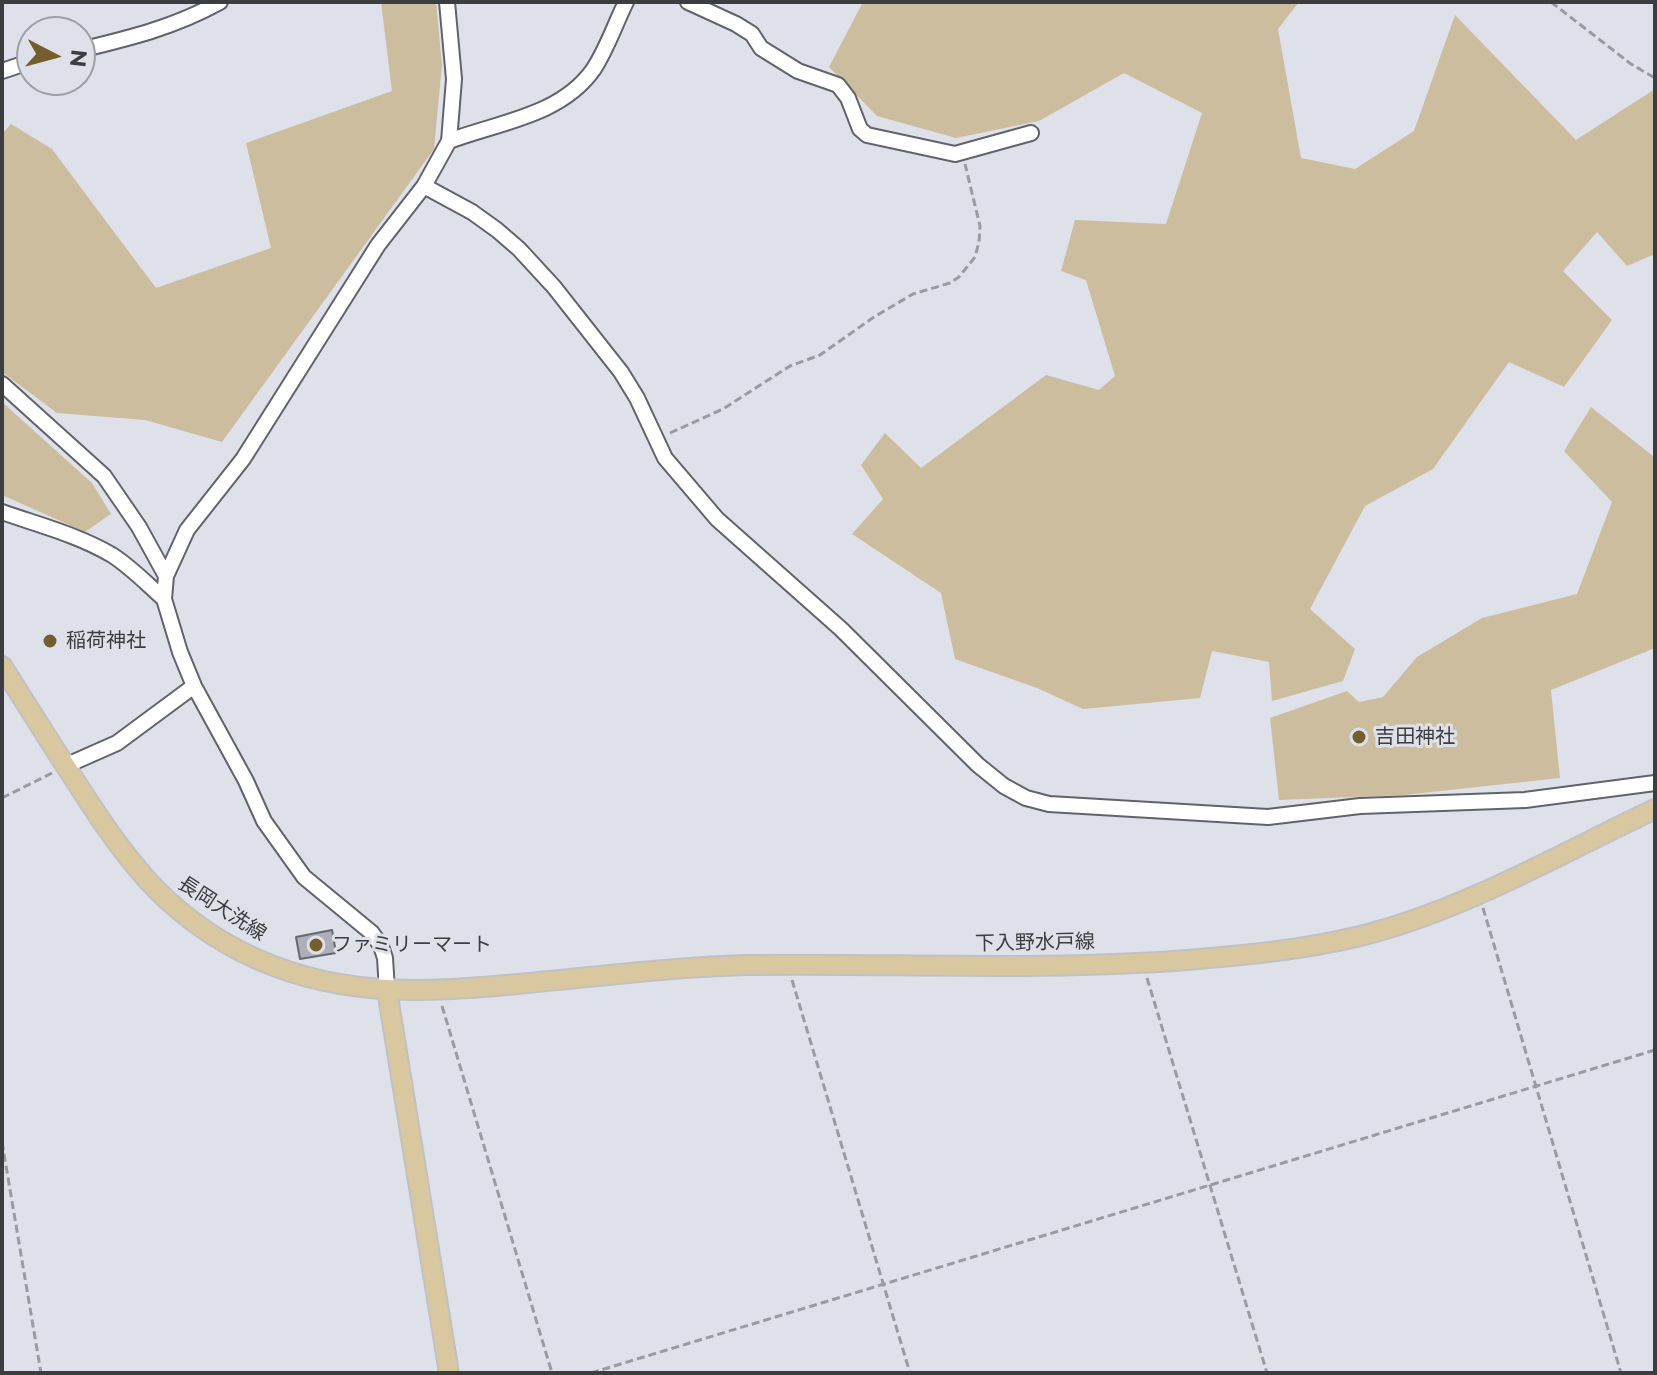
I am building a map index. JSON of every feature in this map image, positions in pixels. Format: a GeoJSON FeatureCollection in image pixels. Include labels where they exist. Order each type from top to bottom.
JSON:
{"type":"FeatureCollection","features":[{"type":"Feature","properties":{"kind":"main road","name":"長岡大洗線"},"geometry":{"type":"LineString","coordinates":[[2,666],[113,840],[156,892],[203,928],[242,952],[309,979],[348,987],[387,990]]}},
{"type":"Feature","properties":{"kind":"main road","name":"下入野水戸線"},"geometry":{"type":"LineString","coordinates":[[387,990],[438,991],[704,968],[1143,963],[1239,956],[1334,942],[1416,919],[1655,809]]}},
{"type":"Feature","properties":{"kind":"main road"},"geometry":{"type":"LineString","coordinates":[[387,990],[449,1373]]}},
{"type":"Feature","properties":{"kind":"street"},"geometry":{"type":"LineString","coordinates":[[96,46],[146,35],[193,17],[220,2]]}},
{"type":"Feature","properties":{"kind":"street"},"geometry":{"type":"LineString","coordinates":[[387,990],[385,958],[372,933],[304,877],[264,821],[246,781],[194,686],[170,627],[164,599],[166,576],[187,530],[243,459],[378,245],[424,186],[449,141],[454,79],[447,2]]}},
{"type":"Feature","properties":{"kind":"street"},"geometry":{"type":"LineString","coordinates":[[449,141],[522,118],[565,97],[593,69],[626,2]]}},
{"type":"Feature","properties":{"kind":"street"},"geometry":{"type":"LineString","coordinates":[[688,2],[752,34],[761,48],[798,71],[838,85],[848,98],[860,129],[867,135],[955,154],[1031,133]]}},
{"type":"Feature","properties":{"kind":"street"},"geometry":{"type":"LineString","coordinates":[[424,186],[472,212],[519,249],[539,270],[621,372],[637,398],[665,458],[717,519],[841,629],[978,765],[1004,786],[1026,798],[1049,804],[1268,817],[1360,806],[1525,800],[1655,783]]}},
{"type":"Feature","properties":{"kind":"street"},"geometry":{"type":"LineString","coordinates":[[2,384],[104,476],[139,527],[166,576]]}},
{"type":"Feature","properties":{"kind":"street"},"geometry":{"type":"LineString","coordinates":[[2,512],[85,541],[129,567],[164,599]]}},
{"type":"Feature","properties":{"kind":"street"},"geometry":{"type":"LineString","coordinates":[[65,766],[117,743],[194,686]]}},
{"type":"Feature","properties":{"kind":"path"},"geometry":{"type":"LineString","coordinates":[[1551,2],[1631,64],[1655,78]]}},
{"type":"Feature","properties":{"kind":"path"},"geometry":{"type":"LineString","coordinates":[[656,439],[723,409],[790,366],[820,355],[913,294],[950,283],[959,277],[975,257],[980,226],[962,152]]}},
{"type":"Feature","properties":{"kind":"path"},"geometry":{"type":"LineString","coordinates":[[2,798],[65,766]]}},
{"type":"Feature","properties":{"kind":"path"},"geometry":{"type":"LineString","coordinates":[[1478,893],[1621,1373]]}},
{"type":"Feature","properties":{"kind":"path"},"geometry":{"type":"LineString","coordinates":[[1143,963],[1267,1373]]}},
{"type":"Feature","properties":{"kind":"path"},"geometry":{"type":"LineString","coordinates":[[787,965],[910,1373]]}},
{"type":"Feature","properties":{"kind":"path"},"geometry":{"type":"LineString","coordinates":[[438,991],[552,1373]]}},
{"type":"Feature","properties":{"kind":"path"},"geometry":{"type":"LineString","coordinates":[[591,1373],[1655,1050]]}},
{"type":"Feature","properties":{"kind":"path"},"geometry":{"type":"LineString","coordinates":[[2,1142],[41,1373]]}},
{"type":"Feature","properties":{"kind":"shaded area"},"geometry":{"type":"Polygon","coordinates":[[[381,2],[436,2],[442,65],[434,149],[222,442],[145,420],[57,413],[2,372],[2,134],[11,124],[52,149],[156,288],[271,248],[246,143],[392,91],[381,2]]]}},
{"type":"Feature","properties":{"kind":"shaded area"},"geometry":{"type":"Polygon","coordinates":[[[863,2],[1299,2],[1278,29],[1301,158],[1355,169],[1414,131],[1455,15],[1576,140],[1655,89],[1655,254],[1627,266],[1597,232],[1563,271],[1612,320],[1564,387],[1509,362],[1433,469],[1365,506],[1310,609],[1355,649],[1343,681],[1272,701],[1269,662],[1212,651],[1200,698],[1083,709],[1037,688],[955,659],[941,593],[852,534],[883,499],[861,465],[885,433],[921,468],[1046,375],[1099,390],[1115,376],[1086,280],[1061,271],[1075,220],[1166,224],[1202,113],[1124,73],[1039,121],[956,138],[877,116],[829,67],[863,2]]]}},
{"type":"Feature","properties":{"kind":"shaded area"},"geometry":{"type":"Polygon","coordinates":[[[2,402],[92,483],[111,514],[85,532],[2,495],[2,402]]]}},
{"type":"Feature","properties":{"kind":"shaded area"},"geometry":{"type":"Polygon","coordinates":[[[1591,407],[1655,455],[1655,648],[1551,690],[1560,778],[1404,795],[1279,800],[1270,718],[1347,691],[1359,702],[1383,697],[1417,657],[1482,618],[1577,594],[1612,502],[1564,451],[1591,407]]]}},
{"type":"Feature","properties":{"kind":"building","name":"ファミリーマート"},"geometry":{"type":"Polygon","coordinates":[[[332,930],[336,953],[300,959],[296,937],[332,930]]]}},
{"type":"Feature","properties":{"kind":"place","name":"稲荷神社"},"geometry":{"type":"Point","coordinates":[50,641]}},
{"type":"Feature","properties":{"kind":"place","name":"吉田神社"},"geometry":{"type":"Point","coordinates":[1359,737]}},
{"type":"Feature","properties":{"kind":"place","name":"ファミリーマート"},"geometry":{"type":"Point","coordinates":[316,945]}}]}
